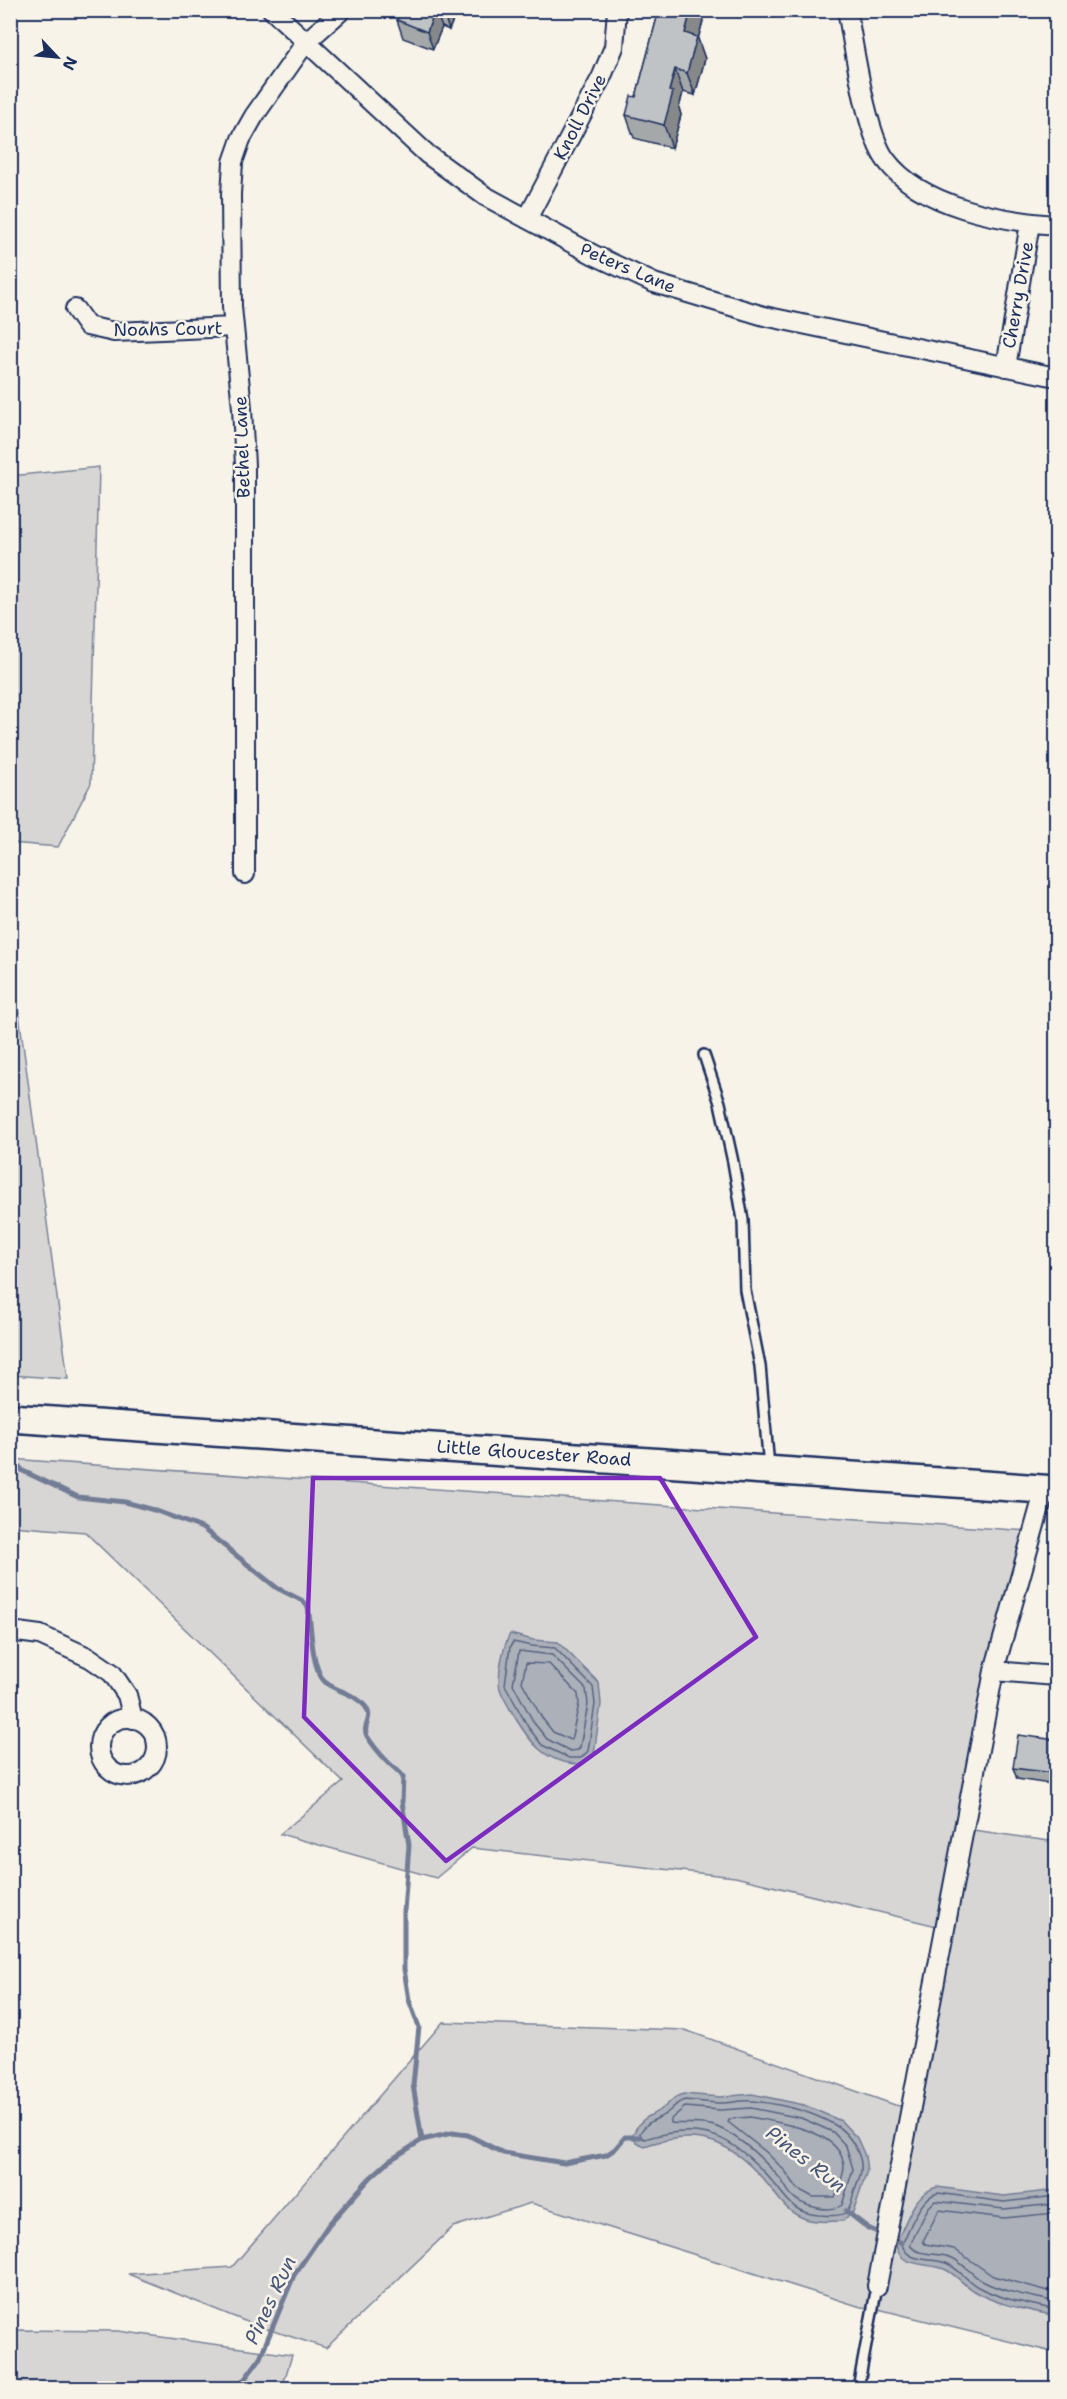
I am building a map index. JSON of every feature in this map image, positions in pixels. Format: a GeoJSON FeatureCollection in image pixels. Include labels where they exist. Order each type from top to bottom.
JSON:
{"type":"FeatureCollection","features":[{"type":"Feature","properties":{"kind":"street","name":"Peters Lane"},"geometry":{"type":"LineString","coordinates":[[272,10],[427,154],[485,196],[594,255],[654,283],[764,316],[1056,377]]}},
{"type":"Feature","properties":{"kind":"street"},"geometry":{"type":"LineString","coordinates":[[306,42],[342,10]]}},
{"type":"Feature","properties":{"kind":"street","name":"Knoll Drive"},"geometry":{"type":"LineString","coordinates":[[527,219],[602,76],[614,47],[617,10]]}},
{"type":"Feature","properties":{"kind":"street"},"geometry":{"type":"LineString","coordinates":[[847,10],[871,127],[885,160],[925,193],[951,205],[1030,223],[1056,225]]}},
{"type":"Feature","properties":{"kind":"street","name":"Bethel Lane"},"geometry":{"type":"LineString","coordinates":[[245,874],[245,466],[234,327],[232,162],[241,139],[254,116],[306,42]]}},
{"type":"Feature","properties":{"kind":"street","name":"Cherry Drive"},"geometry":{"type":"LineString","coordinates":[[1006,366],[1030,223]]}},
{"type":"Feature","properties":{"kind":"street","name":"Noahs Court"},"geometry":{"type":"LineString","coordinates":[[75,309],[87,327],[114,332],[234,327]]}},
{"type":"Feature","properties":{"kind":"street","name":"Little Gloucester Road"},"geometry":{"type":"LineString","coordinates":[[10,1418],[1051,1489]]}},
{"type":"Feature","properties":{"kind":"street"},"geometry":{"type":"LineString","coordinates":[[877,2286],[994,1671],[1051,1489]]}},
{"type":"Feature","properties":{"kind":"street"},"geometry":{"type":"LineString","coordinates":[[10,1631],[40,1635],[90,1658],[112,1673],[127,1695],[133,1719]]}},
{"type":"Feature","properties":{"kind":"street"},"geometry":{"type":"LineString","coordinates":[[994,1671],[1056,1676]]}},
{"type":"Feature","properties":{"kind":"lane"},"geometry":{"type":"LineString","coordinates":[[704,1054],[720,1103],[743,1220],[745,1290],[760,1366],[769,1469]]}},
{"type":"Feature","properties":{"kind":"lane"},"geometry":{"type":"LineString","coordinates":[[858,2388],[877,2286]]}},
{"type":"Feature","properties":{"kind":"highlighted area"},"geometry":{"type":"Polygon","coordinates":[[[313,1478],[660,1478],[756,1637],[446,1861],[304,1717],[313,1478]]]}},
{"type":"Feature","properties":{"kind":"shaded area"},"geometry":{"type":"Polygon","coordinates":[[[99,467],[91,783],[58,847],[11,843],[11,476],[99,467]]]}},
{"type":"Feature","properties":{"kind":"shaded area"},"geometry":{"type":"Polygon","coordinates":[[[11,955],[68,1379],[11,1375],[11,955]]]}},
{"type":"Feature","properties":{"kind":"shaded area"},"geometry":{"type":"Polygon","coordinates":[[[10,1459],[1029,1531],[967,1829],[1056,1842],[1056,2353],[878,2309],[861,2307],[531,2203],[453,2227],[326,2348],[252,2324],[128,2274],[232,2267],[443,2022],[685,2030],[895,2105],[915,2109],[945,1928],[735,1877],[472,1848],[436,1878],[280,1834],[343,1782],[85,1532],[11,1526],[10,1459]]]}},
{"type":"Feature","properties":{"kind":"shaded area"},"geometry":{"type":"Polygon","coordinates":[[[11,2330],[118,2331],[292,2355],[282,2388],[11,2388],[11,2330]]]}},
{"type":"Feature","properties":{"kind":"water"},"geometry":{"type":"Polygon","coordinates":[[[510,1634],[533,1640],[558,1642],[599,1683],[601,1704],[594,1754],[583,1764],[558,1760],[539,1748],[524,1731],[507,1703],[500,1690],[499,1678],[503,1651],[510,1634]]]}},
{"type":"Feature","properties":{"kind":"water"},"geometry":{"type":"Polygon","coordinates":[[[684,2094],[720,2097],[752,2094],[804,2105],[841,2121],[857,2138],[865,2156],[867,2171],[853,2212],[843,2221],[815,2221],[799,2216],[784,2206],[769,2186],[742,2158],[714,2142],[698,2138],[682,2138],[644,2146],[636,2142],[633,2134],[642,2120],[684,2094]]]}},
{"type":"Feature","properties":{"kind":"water"},"geometry":{"type":"Polygon","coordinates":[[[937,2187],[1004,2196],[1056,2190],[1056,2316],[996,2301],[972,2290],[944,2269],[914,2263],[902,2257],[896,2243],[907,2218],[922,2195],[937,2187]]]}},
{"type":"Feature","properties":{"kind":"building"},"geometry":{"type":"Polygon","coordinates":[[[401,10],[435,10],[427,32],[397,20],[401,10]]]}},
{"type":"Feature","properties":{"kind":"building"},"geometry":{"type":"Polygon","coordinates":[[[659,10],[691,10],[685,33],[697,37],[687,73],[675,69],[669,91],[673,92],[664,125],[626,115],[631,96],[636,97],[659,10]]]}},
{"type":"Feature","properties":{"kind":"building"},"geometry":{"type":"Polygon","coordinates":[[[1018,1735],[1056,1740],[1053,1773],[1013,1768],[1018,1735]]]}},
{"type":"Feature","properties":{"kind":"waterway"},"geometry":{"type":"LineString","coordinates":[[10,1388],[12,1410]]}},
{"type":"Feature","properties":{"kind":"waterway"},"geometry":{"type":"LineString","coordinates":[[13,1425],[16,1463],[23,1471],[78,1497],[125,1502],[202,1528],[277,1588],[303,1601],[308,1607],[318,1671],[329,1685],[357,1699],[368,1711],[367,1736],[403,1777],[402,1802],[409,1845],[404,1911],[404,1969],[409,2000],[419,2027],[413,2085],[422,2140]]}},
{"type":"Feature","properties":{"kind":"waterway","name":"Pines Run"},"geometry":{"type":"LineString","coordinates":[[238,2388],[259,2360],[294,2275],[329,2224],[370,2178],[389,2161],[422,2140],[452,2133],[468,2135],[503,2153],[564,2163],[606,2155],[615,2149],[625,2137],[640,2137]]}},
{"type":"Feature","properties":{"kind":"waterway","name":"Pines Run"},"geometry":{"type":"LineString","coordinates":[[846,2211],[868,2228],[902,2243]]}}]}
